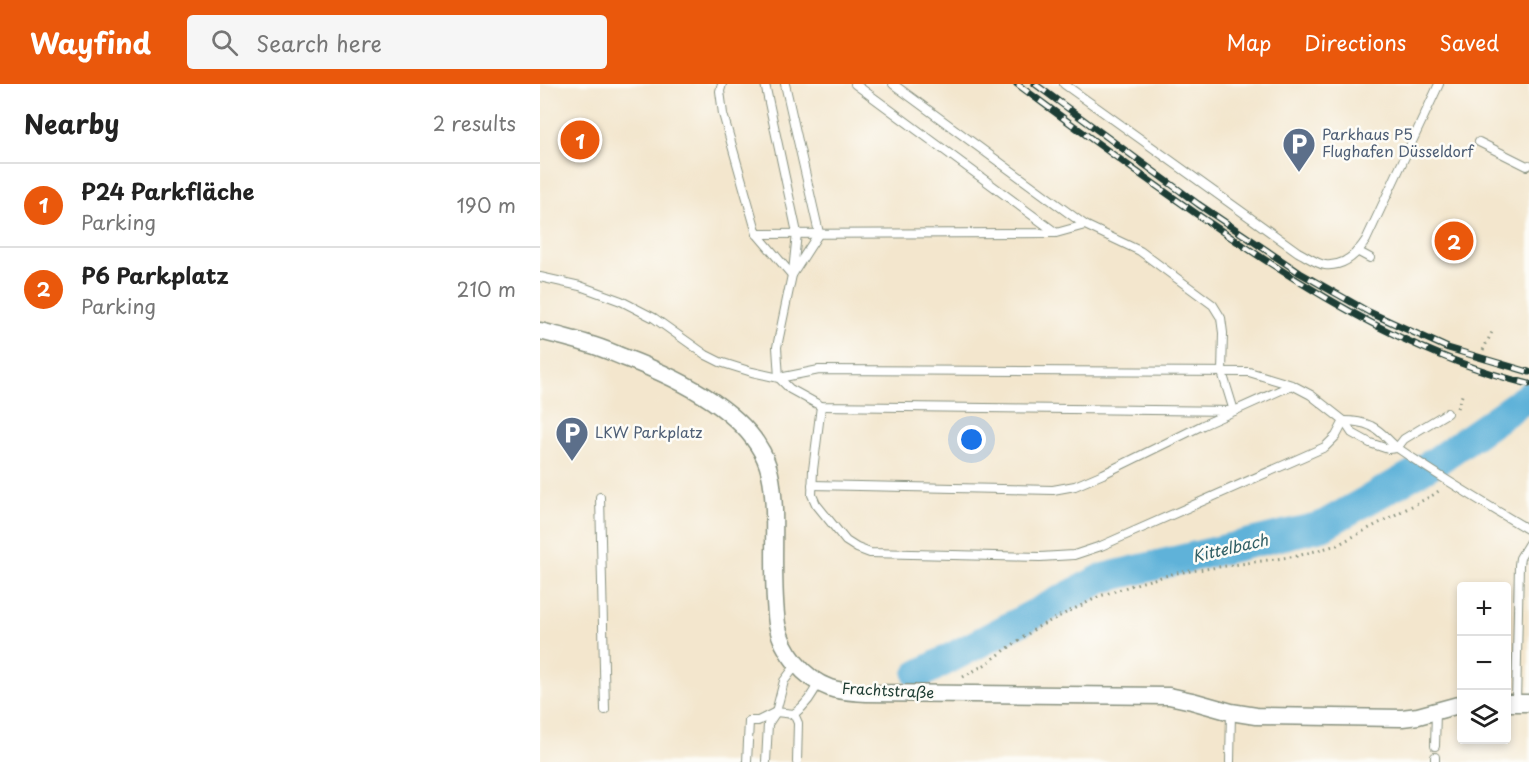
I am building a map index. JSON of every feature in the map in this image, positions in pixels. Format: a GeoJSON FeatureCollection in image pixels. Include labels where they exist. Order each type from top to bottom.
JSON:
{"type":"FeatureCollection","features":[{"type":"Feature","properties":{"kind":"street","name":"Frachtstraße"},"geometry":{"type":"LineString","coordinates":[[540,331],[590,344],[654,369],[704,395],[743,425],[770,467],[778,626],[784,644],[797,664],[807,675],[828,687],[866,693],[1169,696],[1256,716],[1402,718],[1436,712],[1457,705]]}},
{"type":"Feature","properties":{"kind":"lane"},"geometry":{"type":"LineString","coordinates":[[722,84],[720,91],[723,114],[757,234],[792,275]]}},
{"type":"Feature","properties":{"kind":"lane"},"geometry":{"type":"LineString","coordinates":[[765,84],[797,233],[792,275],[777,347],[779,378],[790,389],[820,406],[1234,411]]}},
{"type":"Feature","properties":{"kind":"lane"},"geometry":{"type":"LineString","coordinates":[[785,84],[819,233],[792,275]]}},
{"type":"Feature","properties":{"kind":"lane"},"geometry":{"type":"LineString","coordinates":[[855,84],[1056,232]]}},
{"type":"Feature","properties":{"kind":"lane"},"geometry":{"type":"LineString","coordinates":[[893,84],[1085,225],[1140,251],[1213,305],[1221,318],[1222,372],[1234,411]]}},
{"type":"Feature","properties":{"kind":"lane"},"geometry":{"type":"LineString","coordinates":[[1064,84],[1298,252],[1324,265],[1338,264],[1350,258],[1366,240],[1439,84]]}},
{"type":"Feature","properties":{"kind":"lane"},"geometry":{"type":"LineString","coordinates":[[1479,142],[1529,165]]}},
{"type":"Feature","properties":{"kind":"lane"},"geometry":{"type":"LineString","coordinates":[[757,234],[1056,232],[1085,225]]}},
{"type":"Feature","properties":{"kind":"lane"},"geometry":{"type":"LineString","coordinates":[[1357,251],[1371,258]]}},
{"type":"Feature","properties":{"kind":"lane"},"geometry":{"type":"LineString","coordinates":[[540,277],[580,286],[621,301],[654,318],[706,355],[720,362],[779,378],[819,370],[1249,372],[1292,385],[1311,394],[1344,421],[1352,433],[1370,443],[1389,449],[1397,448],[1404,439],[1447,412]]}},
{"type":"Feature","properties":{"kind":"lane"},"geometry":{"type":"LineString","coordinates":[[812,485],[1053,490],[1075,486],[1292,385]]}},
{"type":"Feature","properties":{"kind":"lane"},"geometry":{"type":"LineString","coordinates":[[820,406],[812,495],[816,504],[846,541],[870,553],[1040,557],[1074,555],[1101,546],[1325,447],[1336,436],[1344,421]]}},
{"type":"Feature","properties":{"kind":"lane"},"geometry":{"type":"LineString","coordinates":[[1344,421],[1360,421],[1385,434],[1397,448],[1529,530]]}},
{"type":"Feature","properties":{"kind":"lane"},"geometry":{"type":"LineString","coordinates":[[600,497],[605,710]]}},
{"type":"Feature","properties":{"kind":"lane"},"geometry":{"type":"LineString","coordinates":[[1517,703],[1519,565],[1520,558],[1529,543]]}},
{"type":"Feature","properties":{"kind":"lane"},"geometry":{"type":"LineString","coordinates":[[766,762],[768,724],[776,712],[784,681],[797,664]]}},
{"type":"Feature","properties":{"kind":"lane"},"geometry":{"type":"LineString","coordinates":[[747,762],[749,721],[758,721],[776,712],[794,714],[803,708],[814,693],[818,682]]}},
{"type":"Feature","properties":{"kind":"lane"},"geometry":{"type":"LineString","coordinates":[[1230,762],[1231,712]]}},
{"type":"Feature","properties":{"kind":"lane"},"geometry":{"type":"LineString","coordinates":[[1435,746],[1436,712]]}},
{"type":"Feature","properties":{"kind":"lane"},"geometry":{"type":"LineString","coordinates":[[794,714],[798,723],[797,762]]}},
{"type":"Feature","properties":{"kind":"path"},"geometry":{"type":"LineString","coordinates":[[1483,350],[1493,330]]}},
{"type":"Feature","properties":{"kind":"path"},"geometry":{"type":"LineString","coordinates":[[1458,405],[1463,393]]}},
{"type":"Feature","properties":{"kind":"path"},"geometry":{"type":"LineString","coordinates":[[967,681],[957,681],[986,664],[1036,628],[1100,596],[1176,573],[1297,556],[1337,545],[1435,494],[1448,481]]}},
{"type":"Feature","properties":{"kind":"waterway","name":"Kittelbach"},"geometry":{"type":"LineString","coordinates":[[918,675],[1103,578],[1322,526],[1435,462],[1529,396]]}},
{"type":"Feature","properties":{"kind":"railway"},"geometry":{"type":"LineString","coordinates":[[1017,84],[1188,208],[1247,248],[1347,310],[1417,345],[1491,373],[1529,384]]}},
{"type":"Feature","properties":{"kind":"railway"},"geometry":{"type":"LineString","coordinates":[[1035,84],[1198,204],[1300,273],[1369,312],[1448,348],[1529,372]]}},
{"type":"Feature","properties":{"kind":"place","name":"P24 Parkfläche"},"geometry":{"type":"Point","coordinates":[580,140]}},
{"type":"Feature","properties":{"kind":"place","name":"Parkhaus P5 Flughafen Düsseldorf"},"geometry":{"type":"Point","coordinates":[1299,173]}},
{"type":"Feature","properties":{"kind":"place","name":"P6 Parkplatz"},"geometry":{"type":"Point","coordinates":[1454,241]}},
{"type":"Feature","properties":{"kind":"place","name":"LKW Parkplatz"},"geometry":{"type":"Point","coordinates":[572,462]}}]}
